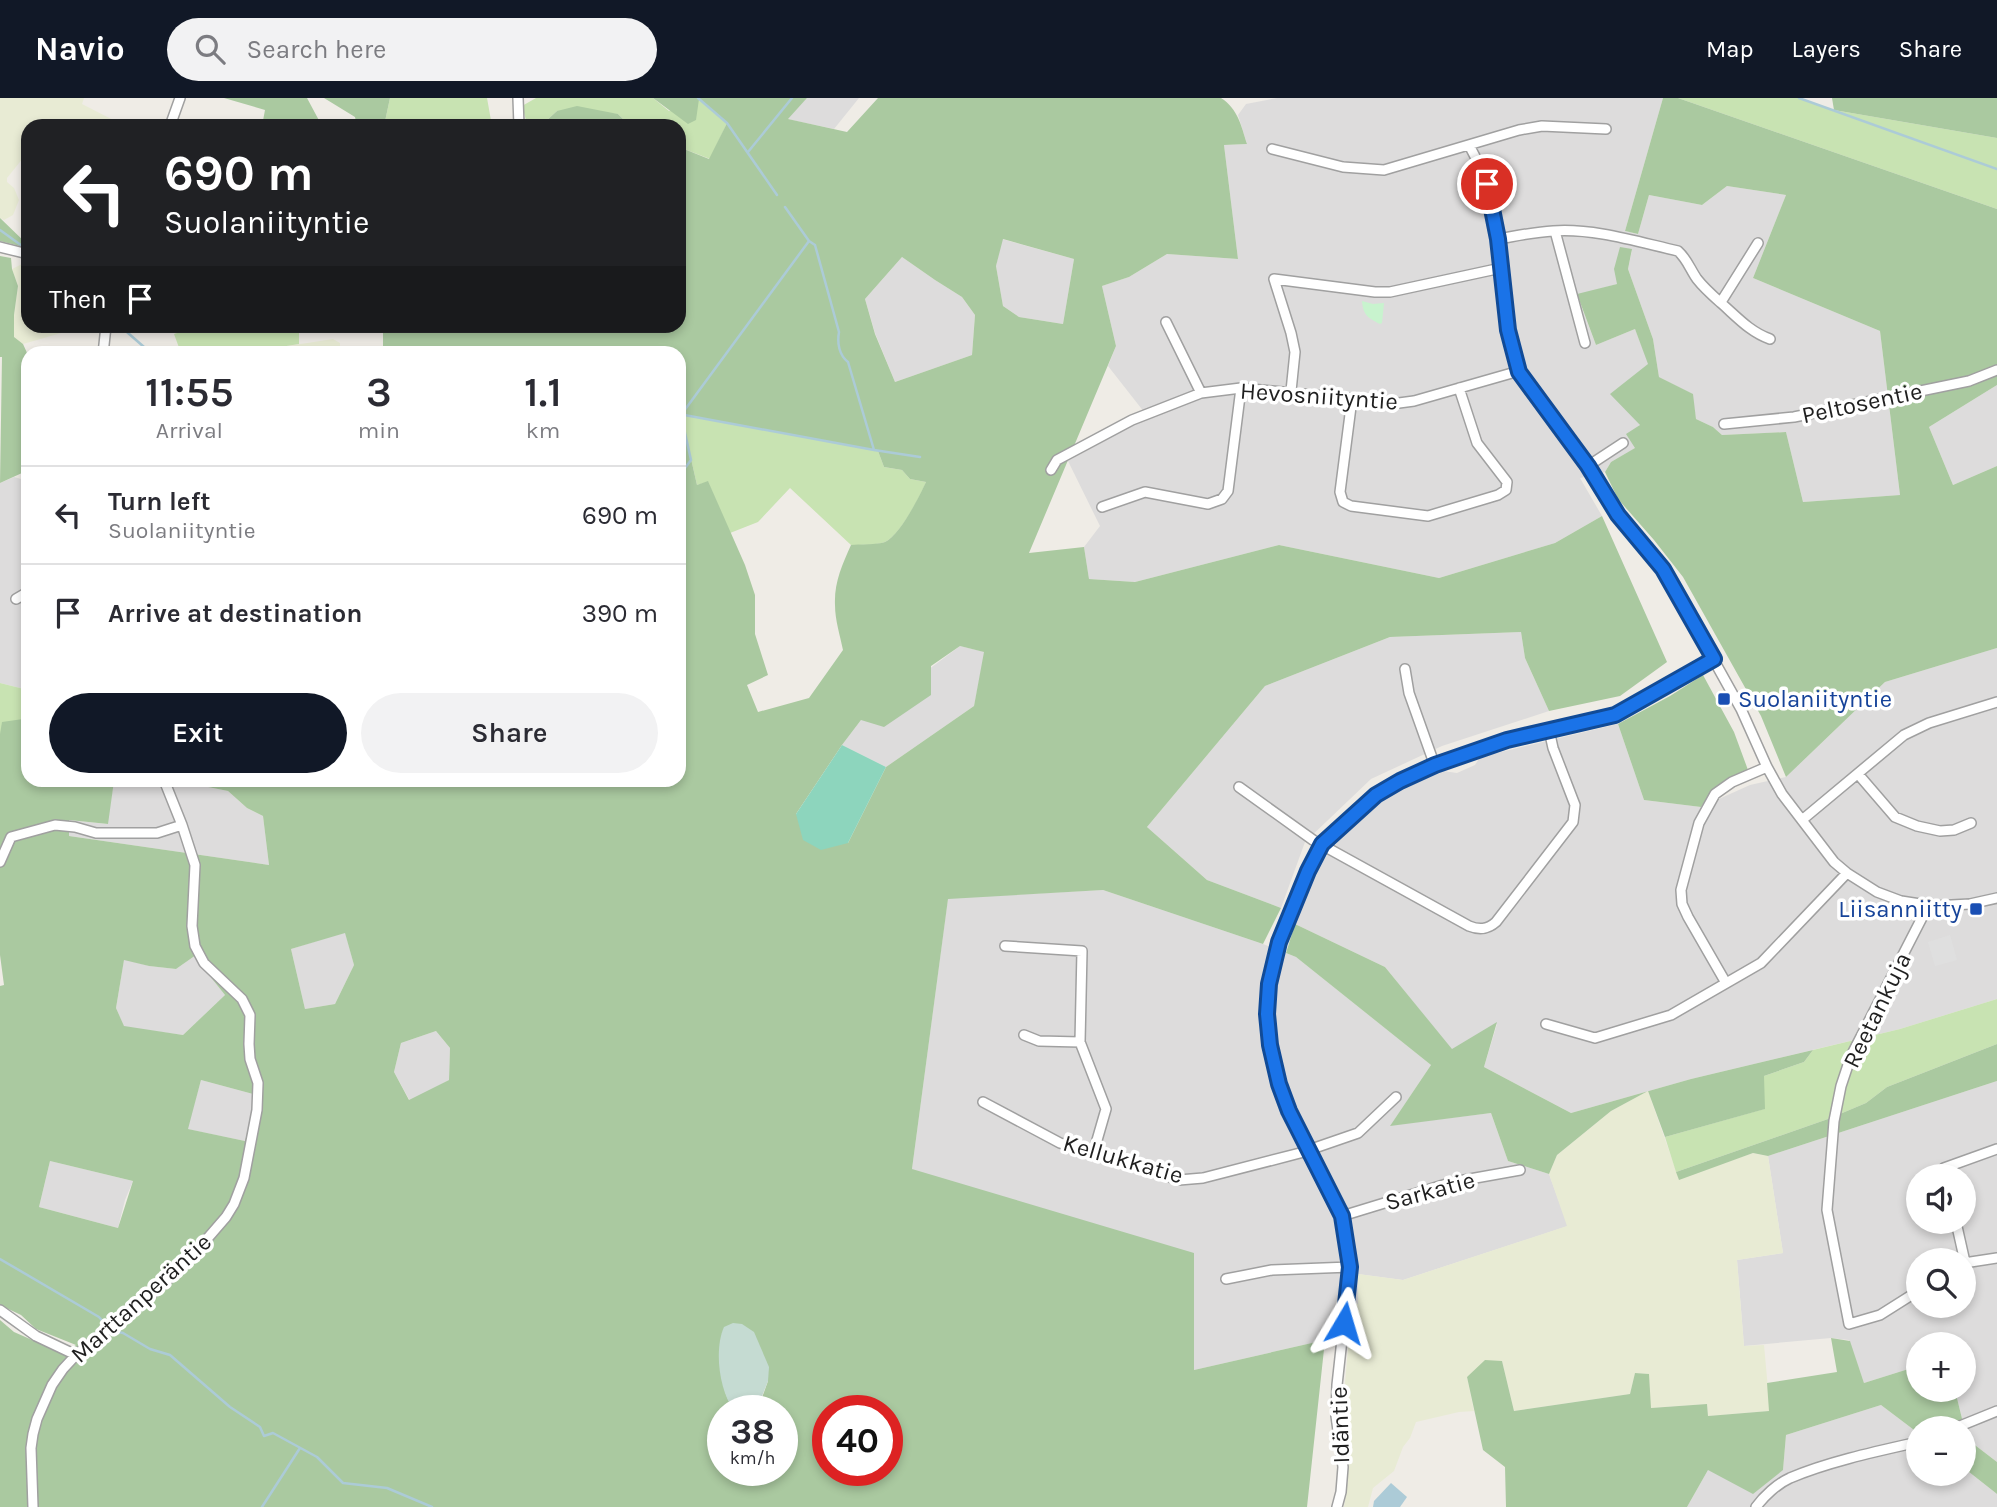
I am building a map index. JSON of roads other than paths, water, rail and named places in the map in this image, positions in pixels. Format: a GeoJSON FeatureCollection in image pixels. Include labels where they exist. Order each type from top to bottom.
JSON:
{"type":"FeatureCollection","features":[{"type":"Feature","properties":{"kind":"street"},"geometry":{"type":"LineString","coordinates":[[172,119],[180,98]]}},
{"type":"Feature","properties":{"kind":"street"},"geometry":{"type":"LineString","coordinates":[[518,98],[519,119]]}},
{"type":"Feature","properties":{"kind":"street"},"geometry":{"type":"LineString","coordinates":[[1272,149],[1343,167],[1384,170],[1499,135],[1542,126],[1606,129]]}},
{"type":"Feature","properties":{"kind":"street"},"geometry":{"type":"LineString","coordinates":[[1469,145],[1487,184],[1498,239],[1508,330],[1519,372],[1588,466],[1618,515],[1663,569],[1741,709],[1782,794],[1834,862],[1877,892],[1901,901],[1928,906],[1970,904],[1997,898]]}},
{"type":"Feature","properties":{"kind":"street"},"geometry":{"type":"LineString","coordinates":[[1498,239],[1555,230],[1617,238],[1678,251],[1705,289],[1757,335],[1770,340]]}},
{"type":"Feature","properties":{"kind":"street"},"geometry":{"type":"LineString","coordinates":[[1555,230],[1585,343]]}},
{"type":"Feature","properties":{"kind":"street"},"geometry":{"type":"LineString","coordinates":[[1721,302],[1758,243]]}},
{"type":"Feature","properties":{"kind":"street"},"geometry":{"type":"LineString","coordinates":[[0,247],[21,252]]}},
{"type":"Feature","properties":{"kind":"street"},"geometry":{"type":"LineString","coordinates":[[1291,391],[1295,352],[1292,333],[1274,279],[1390,292],[1501,268]]}},
{"type":"Feature","properties":{"kind":"street"},"geometry":{"type":"LineString","coordinates":[[1166,322],[1201,393]]}},
{"type":"Feature","properties":{"kind":"street","name":"Peltosentie"},"geometry":{"type":"LineString","coordinates":[[1724,424],[1794,417],[1969,381],[1997,370]]}},
{"type":"Feature","properties":{"kind":"street","name":"Hevosniityntie"},"geometry":{"type":"LineString","coordinates":[[1051,470],[1057,460],[1132,420],[1201,393],[1241,388],[1399,403],[1519,372]]}},
{"type":"Feature","properties":{"kind":"street"},"geometry":{"type":"LineString","coordinates":[[1102,507],[1144,492],[1208,504],[1222,499],[1228,491],[1241,388]]}},
{"type":"Feature","properties":{"kind":"street"},"geometry":{"type":"LineString","coordinates":[[1352,399],[1340,492],[1343,502],[1351,506],[1428,516],[1498,495],[1506,490],[1507,482],[1476,443],[1459,388]]}},
{"type":"Feature","properties":{"kind":"street"},"geometry":{"type":"LineString","coordinates":[[1588,466],[1623,443]]}},
{"type":"Feature","properties":{"kind":"street"},"geometry":{"type":"LineString","coordinates":[[16,599],[21,596]]}},
{"type":"Feature","properties":{"kind":"street","name":"Idäntie"},"geometry":{"type":"LineString","coordinates":[[1337,1507],[1343,1466],[1336,1416],[1337,1385],[1350,1267],[1342,1216],[1289,1111],[1279,1084],[1270,1045],[1267,1014],[1269,984],[1279,942],[1308,871],[1322,844],[1376,795],[1400,781],[1435,765],[1507,740],[1615,715],[1714,659]]}},
{"type":"Feature","properties":{"kind":"street"},"geometry":{"type":"LineString","coordinates":[[1405,669],[1409,693],[1435,765]]}},
{"type":"Feature","properties":{"kind":"street"},"geometry":{"type":"LineString","coordinates":[[1802,820],[1904,735],[1929,723],[1997,702]]}},
{"type":"Feature","properties":{"kind":"street"},"geometry":{"type":"LineString","coordinates":[[1239,787],[1313,840],[1469,926],[1477,929],[1491,927],[1573,822],[1573,798],[1553,748],[1549,730]]}},
{"type":"Feature","properties":{"kind":"street"},"geometry":{"type":"LineString","coordinates":[[1726,983],[1688,917],[1682,904],[1681,890],[1699,823],[1716,794],[1732,782],[1767,767]]}},
{"type":"Feature","properties":{"kind":"street"},"geometry":{"type":"LineString","coordinates":[[1858,774],[1895,817],[1940,831],[1954,830],[1970,823]]}},
{"type":"Feature","properties":{"kind":"street","name":"Marttanperäntie"},"geometry":{"type":"LineString","coordinates":[[33,1507],[30,1448],[37,1419],[52,1385],[76,1355],[187,1262],[226,1217],[244,1178],[257,1110],[258,1083],[250,1059],[250,1015],[242,999],[204,963],[195,946],[192,926],[195,865],[167,787]]}},
{"type":"Feature","properties":{"kind":"street"},"geometry":{"type":"LineString","coordinates":[[0,862],[11,837],[55,825],[96,833],[158,833],[182,825]]}},
{"type":"Feature","properties":{"kind":"street"},"geometry":{"type":"LineString","coordinates":[[1546,1024],[1595,1038],[1671,1015],[1761,963],[1847,873]]}},
{"type":"Feature","properties":{"kind":"street","name":"Reetankuja"},"geometry":{"type":"LineString","coordinates":[[1906,1299],[1880,1315],[1849,1324],[1827,1210],[1834,1121],[1841,1086],[1851,1056],[1928,906]]}},
{"type":"Feature","properties":{"kind":"street"},"geometry":{"type":"LineString","coordinates":[[1005,946],[1082,951],[1080,1042],[1106,1109],[1093,1154]]}},
{"type":"Feature","properties":{"kind":"street"},"geometry":{"type":"LineString","coordinates":[[1024,1035],[1039,1041],[1080,1042]]}},
{"type":"Feature","properties":{"kind":"street","name":"Kellukkatie"},"geometry":{"type":"LineString","coordinates":[[983,1102],[1060,1143],[1179,1180],[1203,1178],[1310,1150],[1358,1133],[1396,1097]]}},
{"type":"Feature","properties":{"kind":"street"},"geometry":{"type":"LineString","coordinates":[[1955,1164],[1997,1149]]}},
{"type":"Feature","properties":{"kind":"street","name":"Sarkatie"},"geometry":{"type":"LineString","coordinates":[[1342,1216],[1453,1182],[1520,1170]]}},
{"type":"Feature","properties":{"kind":"street"},"geometry":{"type":"LineString","coordinates":[[1976,1261],[1997,1258]]}},
{"type":"Feature","properties":{"kind":"street"},"geometry":{"type":"LineString","coordinates":[[1226,1279],[1272,1270],[1350,1267]]}},
{"type":"Feature","properties":{"kind":"street"},"geometry":{"type":"LineString","coordinates":[[0,1310],[36,1336],[76,1355]]}},
{"type":"Feature","properties":{"kind":"street"},"geometry":{"type":"LineString","coordinates":[[1976,1420],[1997,1411]]}},
{"type":"Feature","properties":{"kind":"street"},"geometry":{"type":"LineString","coordinates":[[1756,1507],[1773,1489],[1788,1479],[1906,1445]]}},
{"type":"Feature","properties":{"kind":"water"},"geometry":{"type":"Polygon","coordinates":[[[1391,1483],[1407,1497],[1400,1507],[1373,1507],[1374,1501],[1391,1483]]]}},
{"type":"Feature","properties":{"kind":"waterway"},"geometry":{"type":"LineString","coordinates":[[698,98],[727,123],[777,195]]}},
{"type":"Feature","properties":{"kind":"waterway"},"geometry":{"type":"LineString","coordinates":[[748,152],[792,98]]}},
{"type":"Feature","properties":{"kind":"waterway"},"geometry":{"type":"LineString","coordinates":[[1799,98],[1997,169]]}},
{"type":"Feature","properties":{"kind":"waterway"},"geometry":{"type":"LineString","coordinates":[[785,207],[809,241],[815,245],[839,332],[839,348],[848,362],[874,450]]}},
{"type":"Feature","properties":{"kind":"waterway"},"geometry":{"type":"LineString","coordinates":[[0,230],[21,245]]}},
{"type":"Feature","properties":{"kind":"waterway"},"geometry":{"type":"LineString","coordinates":[[686,408],[809,241]]}},
{"type":"Feature","properties":{"kind":"waterway"},"geometry":{"type":"LineString","coordinates":[[128,333],[143,346]]}},
{"type":"Feature","properties":{"kind":"waterway"},"geometry":{"type":"LineString","coordinates":[[686,415],[920,457]]}},
{"type":"Feature","properties":{"kind":"waterway"},"geometry":{"type":"LineString","coordinates":[[686,438],[691,460],[686,467]]}},
{"type":"Feature","properties":{"kind":"waterway"},"geometry":{"type":"LineString","coordinates":[[0,1259],[99,1317],[105,1324]]}},
{"type":"Feature","properties":{"kind":"waterway"},"geometry":{"type":"LineString","coordinates":[[114,1331],[123,1333],[150,1349],[170,1355],[230,1407],[260,1427],[264,1436],[273,1433],[317,1457],[343,1483],[387,1488],[432,1507]]}},
{"type":"Feature","properties":{"kind":"waterway"},"geometry":{"type":"LineString","coordinates":[[262,1507],[300,1448]]}},
{"type":"Feature","properties":{"kind":"place","name":"Suolaniityntie"},"geometry":{"type":"Point","coordinates":[1724,699]}},
{"type":"Feature","properties":{"kind":"place","name":"Liisanniitty"},"geometry":{"type":"Point","coordinates":[1976,909]}}]}
